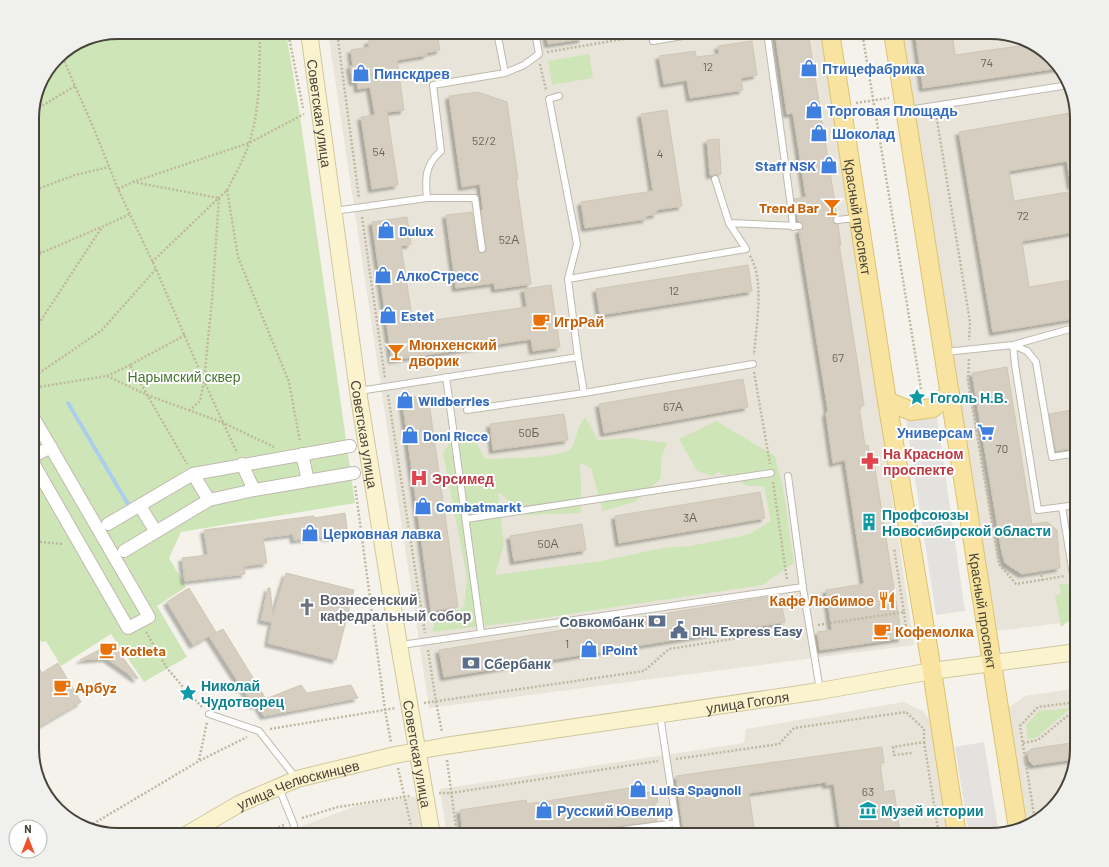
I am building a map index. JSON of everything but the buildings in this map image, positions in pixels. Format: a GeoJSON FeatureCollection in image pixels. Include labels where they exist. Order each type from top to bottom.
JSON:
{"type":"FeatureCollection","features":[{"type":"Feature","properties":{"kind":"main road","name":"Советская улица"},"geometry":{"type":"LineString","coordinates":[[310,39],[358,391],[409,706],[431,828]]}},
{"type":"Feature","properties":{"kind":"main road","name":"Красный проспект"},"geometry":{"type":"LineString","coordinates":[[831,39],[858,218],[932,671],[956,828]]}},
{"type":"Feature","properties":{"kind":"main road","name":"Красный проспект"},"geometry":{"type":"LineString","coordinates":[[894,39],[1017,823]]}},
{"type":"Feature","properties":{"kind":"main road"},"geometry":{"type":"LineString","coordinates":[[887,401],[911,411],[933,408],[950,392]]}},
{"type":"Feature","properties":{"kind":"main road","name":"улица Гоголя"},"geometry":{"type":"LineString","coordinates":[[417,750],[820,691],[932,671],[1070,653]]}},
{"type":"Feature","properties":{"kind":"main road","name":"улица Челюскинцев"},"geometry":{"type":"LineString","coordinates":[[198,828],[239,804],[297,779],[417,750]]}},
{"type":"Feature","properties":{"kind":"street"},"geometry":{"type":"LineString","coordinates":[[39,427],[149,616],[128,628],[39,473]]}},
{"type":"Feature","properties":{"kind":"street"},"geometry":{"type":"LineString","coordinates":[[108,524],[193,474],[242,464],[350,446]]}},
{"type":"Feature","properties":{"kind":"street"},"geometry":{"type":"LineString","coordinates":[[39,453],[51,447]]}},
{"type":"Feature","properties":{"kind":"street"},"geometry":{"type":"LineString","coordinates":[[298,455],[308,481]]}},
{"type":"Feature","properties":{"kind":"street"},"geometry":{"type":"LineString","coordinates":[[242,464],[254,490]]}},
{"type":"Feature","properties":{"kind":"street"},"geometry":{"type":"LineString","coordinates":[[124,551],[209,500],[254,490],[354,473]]}},
{"type":"Feature","properties":{"kind":"street"},"geometry":{"type":"LineString","coordinates":[[193,474],[209,500]]}},
{"type":"Feature","properties":{"kind":"street"},"geometry":{"type":"LineString","coordinates":[[140,506],[156,532]]}},
{"type":"Feature","properties":{"kind":"lane"},"geometry":{"type":"LineString","coordinates":[[498,39],[505,73]]}},
{"type":"Feature","properties":{"kind":"lane"},"geometry":{"type":"LineString","coordinates":[[427,198],[425,182],[428,167],[435,156],[441,151],[433,85],[505,73],[524,65],[538,54],[536,39]]}},
{"type":"Feature","properties":{"kind":"lane"},"geometry":{"type":"LineString","coordinates":[[653,41],[665,39]]}},
{"type":"Feature","properties":{"kind":"lane"},"geometry":{"type":"LineString","coordinates":[[729,224],[796,226],[790,199],[767,39]]}},
{"type":"Feature","properties":{"kind":"lane"},"geometry":{"type":"LineString","coordinates":[[905,103],[935,105],[1063,86]]}},
{"type":"Feature","properties":{"kind":"lane"},"geometry":{"type":"LineString","coordinates":[[559,96],[549,99],[577,244],[568,279],[584,392]]}},
{"type":"Feature","properties":{"kind":"lane"},"geometry":{"type":"LineString","coordinates":[[568,279],[746,249],[729,224],[715,179]]}},
{"type":"Feature","properties":{"kind":"lane"},"geometry":{"type":"LineString","coordinates":[[334,211],[427,198],[475,198],[482,249]]}},
{"type":"Feature","properties":{"kind":"lane"},"geometry":{"type":"LineString","coordinates":[[838,220],[858,218]]}},
{"type":"Feature","properties":{"kind":"lane"},"geometry":{"type":"LineString","coordinates":[[944,352],[1012,345],[1070,329]]}},
{"type":"Feature","properties":{"kind":"lane"},"geometry":{"type":"LineString","coordinates":[[1012,345],[1027,351],[1036,362],[1052,457],[1070,454]]}},
{"type":"Feature","properties":{"kind":"lane"},"geometry":{"type":"LineString","coordinates":[[1012,345],[1038,510],[1070,506]]}},
{"type":"Feature","properties":{"kind":"lane"},"geometry":{"type":"LineString","coordinates":[[358,391],[578,357]]}},
{"type":"Feature","properties":{"kind":"lane"},"geometry":{"type":"LineString","coordinates":[[467,410],[753,364]]}},
{"type":"Feature","properties":{"kind":"lane"},"geometry":{"type":"LineString","coordinates":[[446,377],[481,633]]}},
{"type":"Feature","properties":{"kind":"lane"},"geometry":{"type":"LineString","coordinates":[[466,519],[771,473]]}},
{"type":"Feature","properties":{"kind":"lane"},"geometry":{"type":"LineString","coordinates":[[788,476],[803,587],[820,691]]}},
{"type":"Feature","properties":{"kind":"lane"},"geometry":{"type":"LineString","coordinates":[[1062,507],[1070,556]]}},
{"type":"Feature","properties":{"kind":"lane"},"geometry":{"type":"LineString","coordinates":[[399,645],[803,587]]}},
{"type":"Feature","properties":{"kind":"lane"},"geometry":{"type":"LineString","coordinates":[[209,714],[259,731],[297,779]]}},
{"type":"Feature","properties":{"kind":"lane"},"geometry":{"type":"LineString","coordinates":[[660,715],[677,828]]}},
{"type":"Feature","properties":{"kind":"lane"},"geometry":{"type":"LineString","coordinates":[[278,787],[294,825],[293,828]]}},
{"type":"Feature","properties":{"kind":"lane"},"geometry":{"type":"LineString","coordinates":[[638,828],[676,823]]}},
{"type":"Feature","properties":{"kind":"path"},"geometry":{"type":"LineString","coordinates":[[152,262],[227,190],[249,143],[257,106],[260,39]]}},
{"type":"Feature","properties":{"kind":"path"},"geometry":{"type":"LineString","coordinates":[[338,39],[386,387],[436,702],[445,746],[456,828]]}},
{"type":"Feature","properties":{"kind":"path"},"geometry":{"type":"LineString","coordinates":[[543,82],[538,54],[624,39]]}},
{"type":"Feature","properties":{"kind":"path"},"geometry":{"type":"LineString","coordinates":[[644,39],[653,41]]}},
{"type":"Feature","properties":{"kind":"path"},"geometry":{"type":"LineString","coordinates":[[863,39],[921,388]]}},
{"type":"Feature","properties":{"kind":"path"},"geometry":{"type":"LineString","coordinates":[[64,61],[118,189],[156,269],[204,381],[242,464]]}},
{"type":"Feature","properties":{"kind":"path"},"geometry":{"type":"LineString","coordinates":[[40,107],[74,86]]}},
{"type":"Feature","properties":{"kind":"path"},"geometry":{"type":"LineString","coordinates":[[841,105],[874,100],[905,103]]}},
{"type":"Feature","properties":{"kind":"path"},"geometry":{"type":"LineString","coordinates":[[935,105],[970,322],[968,381],[999,564],[1016,584],[1070,575]]}},
{"type":"Feature","properties":{"kind":"path"},"geometry":{"type":"LineString","coordinates":[[118,189],[133,182],[249,143],[304,114]]}},
{"type":"Feature","properties":{"kind":"path"},"geometry":{"type":"LineString","coordinates":[[39,188],[75,175],[109,167]]}},
{"type":"Feature","properties":{"kind":"path"},"geometry":{"type":"LineString","coordinates":[[133,182],[219,198]]}},
{"type":"Feature","properties":{"kind":"path"},"geometry":{"type":"LineString","coordinates":[[227,190],[238,257],[289,382],[298,455]]}},
{"type":"Feature","properties":{"kind":"path"},"geometry":{"type":"LineString","coordinates":[[190,410],[200,401],[204,381],[212,300],[219,198]]}},
{"type":"Feature","properties":{"kind":"path"},"geometry":{"type":"LineString","coordinates":[[39,249],[41,253],[130,214]]}},
{"type":"Feature","properties":{"kind":"path"},"geometry":{"type":"LineString","coordinates":[[39,323],[102,226]]}},
{"type":"Feature","properties":{"kind":"path"},"geometry":{"type":"LineString","coordinates":[[746,249],[754,262],[760,293],[753,364],[789,589]]}},
{"type":"Feature","properties":{"kind":"path"},"geometry":{"type":"LineString","coordinates":[[39,373],[102,330],[156,269]]}},
{"type":"Feature","properties":{"kind":"path"},"geometry":{"type":"LineString","coordinates":[[39,387],[107,376],[185,335]]}},
{"type":"Feature","properties":{"kind":"path"},"geometry":{"type":"LineString","coordinates":[[130,365],[193,474]]}},
{"type":"Feature","properties":{"kind":"path"},"geometry":{"type":"LineString","coordinates":[[107,376],[147,395],[224,423],[298,455]]}},
{"type":"Feature","properties":{"kind":"path"},"geometry":{"type":"LineString","coordinates":[[39,542],[62,544]]}},
{"type":"Feature","properties":{"kind":"path"},"geometry":{"type":"LineString","coordinates":[[893,542],[906,629],[901,630]]}},
{"type":"Feature","properties":{"kind":"path"},"geometry":{"type":"LineString","coordinates":[[998,554],[1002,553]]}},
{"type":"Feature","properties":{"kind":"path"},"geometry":{"type":"LineString","coordinates":[[1041,570],[1042,580]]}},
{"type":"Feature","properties":{"kind":"path"},"geometry":{"type":"LineString","coordinates":[[93,824],[199,761],[259,731],[409,706],[644,671],[669,649],[904,612]]}},
{"type":"Feature","properties":{"kind":"path"},"geometry":{"type":"LineString","coordinates":[[140,622],[167,668],[188,693],[209,714],[199,761]]}},
{"type":"Feature","properties":{"kind":"path"},"geometry":{"type":"LineString","coordinates":[[1034,815],[1027,758],[1020,726],[1038,707],[1070,703]]}},
{"type":"Feature","properties":{"kind":"path"},"geometry":{"type":"LineString","coordinates":[[276,828],[292,821],[338,807],[425,794],[451,793],[779,744],[794,728],[906,712],[924,730],[924,742],[938,828]]}},
{"type":"Feature","properties":{"kind":"path"},"geometry":{"type":"LineString","coordinates":[[1023,743],[1038,740],[1070,714]]}},
{"type":"Feature","properties":{"kind":"path"},"geometry":{"type":"LineString","coordinates":[[912,753],[894,755],[893,747],[924,742]]}},
{"type":"Feature","properties":{"kind":"shaded area"},"geometry":{"type":"Polygon","coordinates":[[[329,39],[825,39],[914,645],[429,708],[329,39]]]}},
{"type":"Feature","properties":{"kind":"shaded area"},"geometry":{"type":"Polygon","coordinates":[[[901,39],[991,39],[1012,42],[1026,47],[1039,55],[1057,74],[1066,93],[1069,108],[1070,622],[997,631],[901,39]]]}},
{"type":"Feature","properties":{"kind":"shaded area"},"geometry":{"type":"Polygon","coordinates":[[[937,417],[965,611],[936,615],[906,420],[937,417]]]}},
{"type":"Feature","properties":{"kind":"shaded area"},"geometry":{"type":"Polygon","coordinates":[[[1070,689],[1070,749],[1066,774],[1054,797],[1039,812],[1027,820],[1008,708],[1025,696],[1070,689]]]}},
{"type":"Feature","properties":{"kind":"shaded area"},"geometry":{"type":"Polygon","coordinates":[[[904,702],[923,711],[931,722],[948,828],[446,828],[440,789],[744,743],[746,729],[904,702]]]}},
{"type":"Feature","properties":{"kind":"shaded area"},"geometry":{"type":"Polygon","coordinates":[[[984,742],[998,827],[968,828],[955,747],[984,742]]]}},
{"type":"Feature","properties":{"kind":"shaded area"},"geometry":{"type":"Polygon","coordinates":[[[418,796],[423,828],[297,828],[356,806],[418,796]]]}},
{"type":"Feature","properties":{"kind":"green space","name":"Нарымский сквер"},"geometry":{"type":"Polygon","coordinates":[[[118,39],[287,39],[300,116],[355,503],[181,532],[169,558],[186,587],[157,606],[187,657],[144,682],[111,634],[61,666],[46,641],[42,642],[39,639],[39,113],[42,97],[47,83],[55,70],[70,55],[88,45],[97,42],[118,39]]]}},
{"type":"Feature","properties":{"kind":"green space"},"geometry":{"type":"Polygon","coordinates":[[[589,54],[593,78],[552,85],[548,61],[589,54]]]}},
{"type":"Feature","properties":{"kind":"green space"},"geometry":{"type":"Polygon","coordinates":[[[585,417],[598,440],[627,438],[667,443],[661,459],[661,478],[635,502],[603,511],[591,468],[580,463],[581,513],[526,515],[498,492],[504,545],[495,575],[601,561],[663,548],[689,546],[742,536],[749,534],[771,521],[764,486],[748,486],[718,472],[712,476],[697,471],[679,439],[716,421],[775,456],[783,488],[794,563],[762,585],[516,622],[432,632],[435,621],[464,607],[467,578],[443,453],[454,437],[475,440],[485,459],[544,456],[565,452],[571,448],[578,429],[585,417]]]}},
{"type":"Feature","properties":{"kind":"green space"},"geometry":{"type":"Polygon","coordinates":[[[1059,584],[1068,584],[1070,595],[1070,620],[1061,627],[1055,595],[1061,594],[1059,584]]]}},
{"type":"Feature","properties":{"kind":"green space"},"geometry":{"type":"Polygon","coordinates":[[[1070,708],[1037,737],[1028,739],[1026,725],[1039,711],[1070,708]]]}},
{"type":"Feature","properties":{"kind":"waterway"},"geometry":{"type":"LineString","coordinates":[[68,403],[128,504]]}},
{"type":"Feature","properties":{"kind":"place","name":"Птицефабрика"},"geometry":{"type":"Point","coordinates":[809,68]}},
{"type":"Feature","properties":{"kind":"place","name":"Пинскдрев"},"geometry":{"type":"Point","coordinates":[361,73]}},
{"type":"Feature","properties":{"kind":"place","name":"Торговая Площадь"},"geometry":{"type":"Point","coordinates":[814,110]}},
{"type":"Feature","properties":{"kind":"place","name":"Шоколад"},"geometry":{"type":"Point","coordinates":[819,133]}},
{"type":"Feature","properties":{"kind":"place","name":"Staff NSK"},"geometry":{"type":"Point","coordinates":[829,165]}},
{"type":"Feature","properties":{"kind":"place","name":"Trend Bar"},"geometry":{"type":"Point","coordinates":[832,207]}},
{"type":"Feature","properties":{"kind":"place","name":"Dulux"},"geometry":{"type":"Point","coordinates":[386,230]}},
{"type":"Feature","properties":{"kind":"place","name":"АлкоСтресс"},"geometry":{"type":"Point","coordinates":[383,275]}},
{"type":"Feature","properties":{"kind":"place","name":"Estet"},"geometry":{"type":"Point","coordinates":[388,315]}},
{"type":"Feature","properties":{"kind":"place","name":"ИгрРай"},"geometry":{"type":"Point","coordinates":[541,321]}},
{"type":"Feature","properties":{"kind":"place","name":"Мюнхенский дворик"},"geometry":{"type":"Point","coordinates":[396,352]}},
{"type":"Feature","properties":{"kind":"place","name":"Гоголь Н.В."},"geometry":{"type":"Point","coordinates":[917,397]}},
{"type":"Feature","properties":{"kind":"place","name":"Wildberries"},"geometry":{"type":"Point","coordinates":[405,400]}},
{"type":"Feature","properties":{"kind":"place","name":"Универсам"},"geometry":{"type":"Point","coordinates":[986,432]}},
{"type":"Feature","properties":{"kind":"place","name":"Doni Ricce"},"geometry":{"type":"Point","coordinates":[410,435]}},
{"type":"Feature","properties":{"kind":"place","name":"На Красном проспекте"},"geometry":{"type":"Point","coordinates":[870,461]}},
{"type":"Feature","properties":{"kind":"place","name":"Эрсимед"},"geometry":{"type":"Point","coordinates":[419,478]}},
{"type":"Feature","properties":{"kind":"place","name":"Combatmarkt"},"geometry":{"type":"Point","coordinates":[423,506]}},
{"type":"Feature","properties":{"kind":"place","name":"Профсоюзы Новосибирской области"},"geometry":{"type":"Point","coordinates":[869,522]}},
{"type":"Feature","properties":{"kind":"place","name":"Церковная лавка"},"geometry":{"type":"Point","coordinates":[310,533]}},
{"type":"Feature","properties":{"kind":"place","name":"Кафе Любимое"},"geometry":{"type":"Point","coordinates":[887,600]}},
{"type":"Feature","properties":{"kind":"place","name":"Вознесенский кафедральный собор"},"geometry":{"type":"Point","coordinates":[307,607]}},
{"type":"Feature","properties":{"kind":"place","name":"Совкомбанк"},"geometry":{"type":"Point","coordinates":[657,621]}},
{"type":"Feature","properties":{"kind":"place","name":"DHL Express Easy"},"geometry":{"type":"Point","coordinates":[679,630]}},
{"type":"Feature","properties":{"kind":"place","name":"Кофемолка"},"geometry":{"type":"Point","coordinates":[882,631]}},
{"type":"Feature","properties":{"kind":"place","name":"iPoint"},"geometry":{"type":"Point","coordinates":[589,649]}},
{"type":"Feature","properties":{"kind":"place","name":"Kotleta"},"geometry":{"type":"Point","coordinates":[108,650]}},
{"type":"Feature","properties":{"kind":"place","name":"Сбербанк"},"geometry":{"type":"Point","coordinates":[471,663]}},
{"type":"Feature","properties":{"kind":"place","name":"Арбуz"},"geometry":{"type":"Point","coordinates":[62,687]}},
{"type":"Feature","properties":{"kind":"place","name":"Николай Чудотворец"},"geometry":{"type":"Point","coordinates":[188,693]}},
{"type":"Feature","properties":{"kind":"place","name":"Luisa Spagnoli"},"geometry":{"type":"Point","coordinates":[638,789]}},
{"type":"Feature","properties":{"kind":"place","name":"Русский Ювелир"},"geometry":{"type":"Point","coordinates":[544,810]}},
{"type":"Feature","properties":{"kind":"place","name":"Музей истории"},"geometry":{"type":"Point","coordinates":[868,810]}}]}
